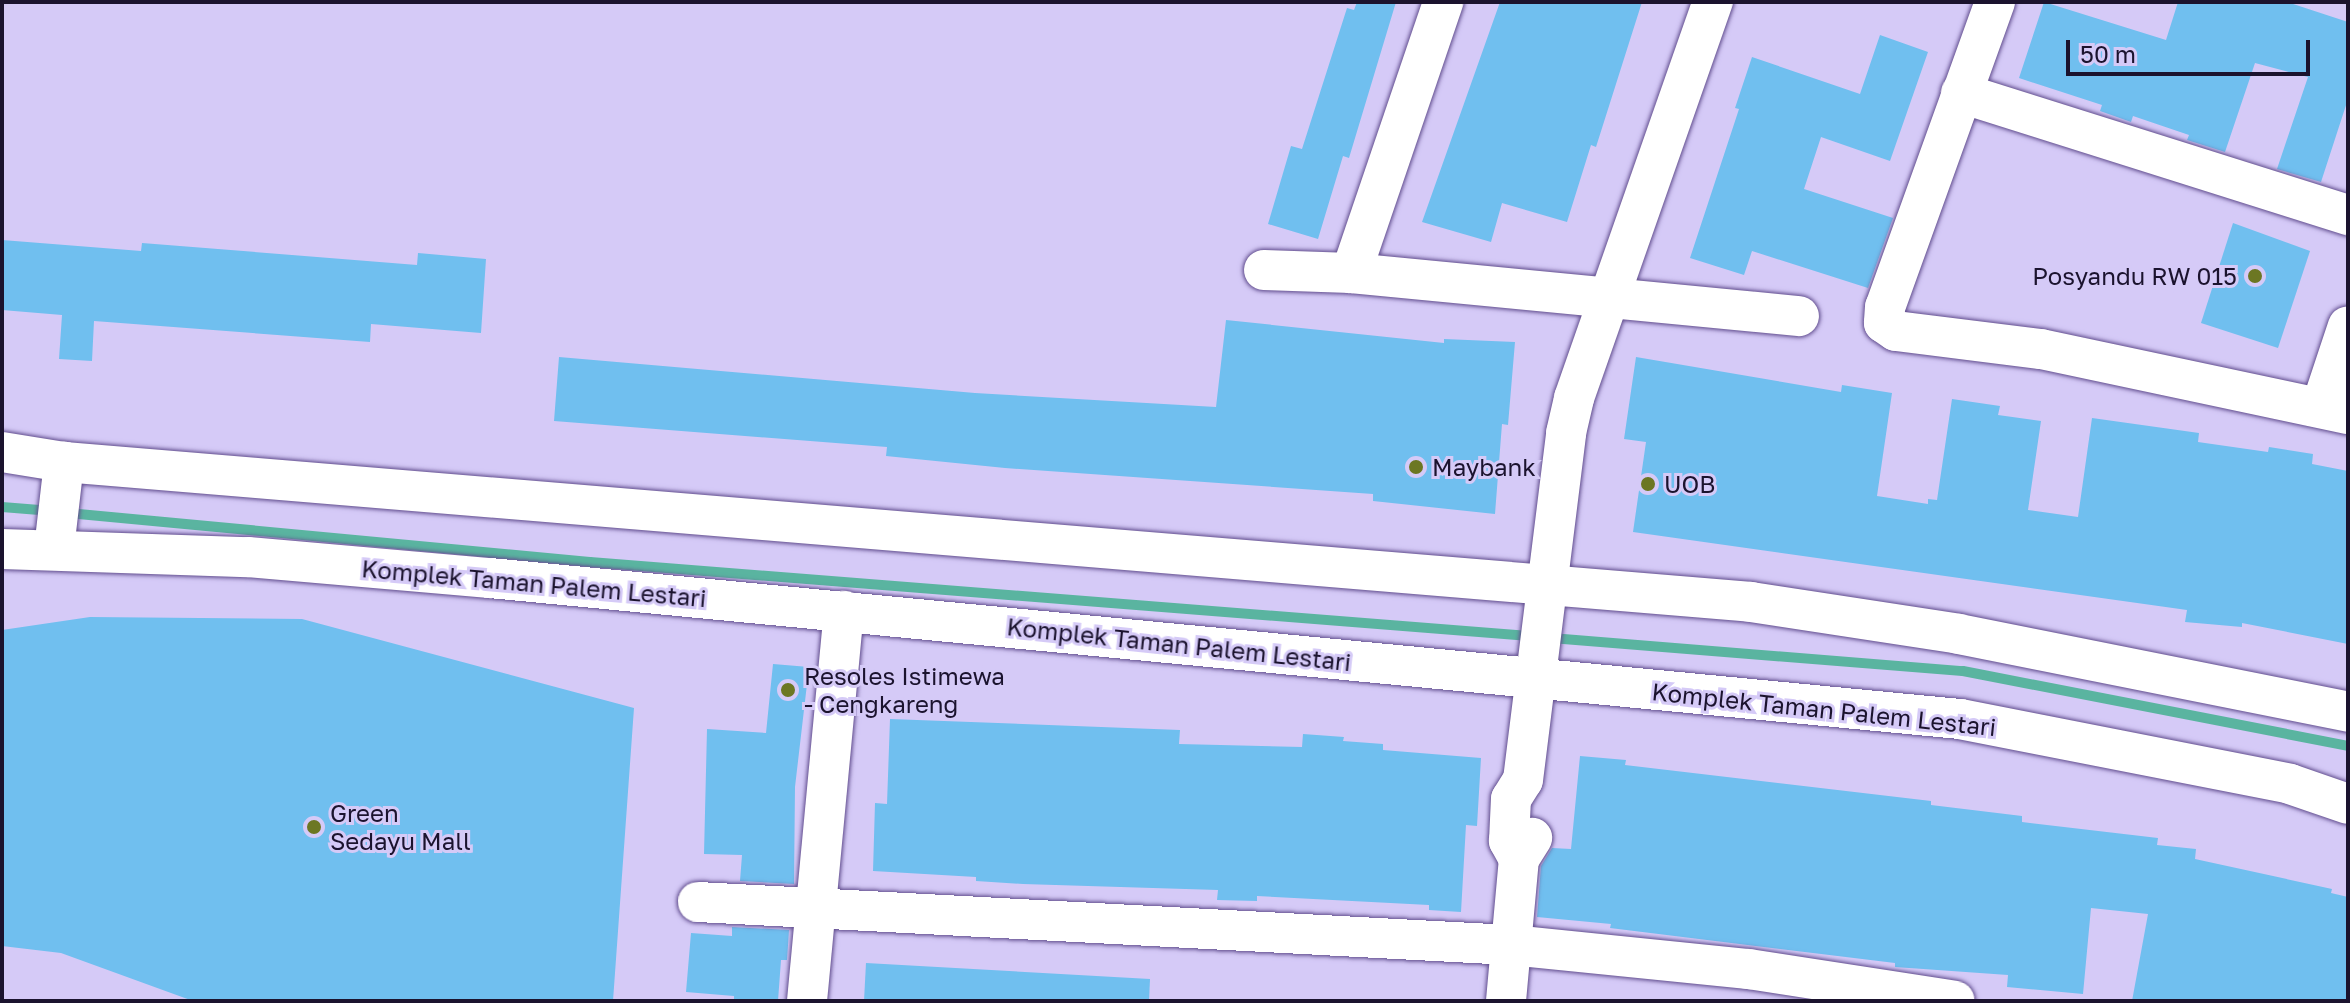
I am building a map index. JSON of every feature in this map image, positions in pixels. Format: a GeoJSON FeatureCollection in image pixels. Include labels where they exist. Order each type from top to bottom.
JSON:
{"type":"FeatureCollection","features":[{"type":"Feature","properties":{"kind":"street"},"geometry":{"type":"LineString","coordinates":[[1351,273],[1443,2]]}},
{"type":"Feature","properties":{"kind":"street"},"geometry":{"type":"LineString","coordinates":[[1506,1001],[1519,859],[1532,841],[1533,802],[1523,780],[1566,433],[1606,298],[1713,2]]}},
{"type":"Feature","properties":{"kind":"street"},"geometry":{"type":"LineString","coordinates":[[1995,2],[1885,307],[1884,323],[1896,331],[2041,349],[2335,410],[2348,326]]}},
{"type":"Feature","properties":{"kind":"street"},"geometry":{"type":"LineString","coordinates":[[1961,93],[2348,215]]}},
{"type":"Feature","properties":{"kind":"street"},"geometry":{"type":"LineString","coordinates":[[1264,270],[1351,273],[1799,316]]}},
{"type":"Feature","properties":{"kind":"street","name":"Komplek Taman Palem Lestari"},"geometry":{"type":"LineString","coordinates":[[2,452],[58,506],[248,557],[844,611],[1537,668],[1960,719],[2290,784],[2348,804]]}},
{"type":"Feature","properties":{"kind":"street","name":"Komplek Taman Palem Lestari"},"geometry":{"type":"LineString","coordinates":[[2,549],[58,506],[1545,600],[1751,602],[1944,632],[2348,712]]}},
{"type":"Feature","properties":{"kind":"street"},"geometry":{"type":"LineString","coordinates":[[807,1001],[813,910],[844,611]]}},
{"type":"Feature","properties":{"kind":"street"},"geometry":{"type":"LineString","coordinates":[[698,902],[1511,945],[1749,969],[1955,1001]]}},
{"type":"Feature","properties":{"kind":"building"},"geometry":{"type":"Polygon","coordinates":[[[1357,2],[1396,2],[1349,158],[1343,156],[1318,239],[1268,224],[1291,146],[1302,149],[1347,8],[1354,10],[1357,2]]]}},
{"type":"Feature","properties":{"kind":"building"},"geometry":{"type":"Polygon","coordinates":[[[1500,2],[1642,2],[1596,147],[1591,145],[1567,222],[1502,203],[1491,242],[1422,222],[1500,2]]]}},
{"type":"Feature","properties":{"kind":"building"},"geometry":{"type":"Polygon","coordinates":[[[2044,2],[2166,40],[2178,2],[2287,2],[2348,22],[2348,99],[2321,182],[2277,169],[2308,77],[2255,63],[2225,152],[2187,140],[2189,135],[2133,116],[2131,122],[2100,111],[2102,105],[2019,78],[2044,2]]]}},
{"type":"Feature","properties":{"kind":"building"},"geometry":{"type":"Polygon","coordinates":[[[1880,35],[1928,52],[1890,161],[1821,137],[1804,189],[1893,218],[1868,288],[1752,251],[1744,275],[1690,258],[1739,109],[1735,108],[1752,57],[1860,94],[1880,35]]]}},
{"type":"Feature","properties":{"kind":"building"},"geometry":{"type":"Polygon","coordinates":[[[2233,223],[2310,251],[2278,348],[2201,323],[2233,223]]]}},
{"type":"Feature","properties":{"kind":"building"},"geometry":{"type":"Polygon","coordinates":[[[2,240],[141,251],[142,243],[417,265],[418,253],[486,259],[481,333],[371,324],[370,342],[94,321],[92,361],[59,359],[62,315],[2,310],[2,240]]]}},
{"type":"Feature","properties":{"kind":"building"},"geometry":{"type":"Polygon","coordinates":[[[1226,320],[1444,343],[1444,339],[1515,342],[1508,425],[1502,424],[1495,514],[1373,501],[1373,494],[1005,468],[886,456],[887,447],[554,421],[559,357],[975,393],[1216,407],[1226,320]]]}},
{"type":"Feature","properties":{"kind":"building"},"geometry":{"type":"Polygon","coordinates":[[[1636,357],[1841,392],[1842,385],[1892,393],[1877,496],[1928,504],[1928,499],[1937,500],[1952,399],[2000,406],[1998,415],[2041,421],[2028,510],[2078,517],[2092,418],[2199,433],[2198,442],[2268,452],[2269,447],[2313,454],[2312,464],[2348,471],[2348,644],[2242,623],[2242,627],[2185,622],[2187,610],[1633,532],[1646,442],[1624,439],[1636,357]]]}},
{"type":"Feature","properties":{"kind":"building","name":"Green Sedayu Mall"},"geometry":{"type":"Polygon","coordinates":[[[90,617],[302,619],[634,708],[613,1001],[193,1001],[61,953],[2,946],[2,630],[90,617]]]}},
{"type":"Feature","properties":{"kind":"building"},"geometry":{"type":"Polygon","coordinates":[[[773,664],[809,667],[795,787],[794,884],[740,881],[742,855],[704,854],[707,729],[766,733],[773,664]]]}},
{"type":"Feature","properties":{"kind":"building"},"geometry":{"type":"Polygon","coordinates":[[[890,719],[1180,730],[1179,744],[1302,747],[1303,734],[1383,744],[1383,750],[1481,758],[1477,826],[1466,825],[1461,912],[1429,910],[1429,905],[1257,896],[1257,901],[1217,900],[1218,890],[1023,884],[976,881],[976,877],[873,871],[875,803],[887,804],[890,719]]]}},
{"type":"Feature","properties":{"kind":"building"},"geometry":{"type":"Polygon","coordinates":[[[1580,756],[1626,760],[1625,765],[1931,801],[1931,805],[2022,816],[2022,822],[2158,838],[2157,845],[2196,849],[2195,859],[2332,889],[2331,893],[2348,897],[2348,1001],[2132,1001],[2148,914],[2091,908],[2083,994],[2007,987],[2008,975],[1895,967],[1895,963],[1610,928],[1611,924],[1537,917],[1541,866],[1552,848],[1571,849],[1580,756]]]}},
{"type":"Feature","properties":{"kind":"building"},"geometry":{"type":"Polygon","coordinates":[[[732,927],[789,930],[787,960],[781,960],[778,1001],[734,1001],[734,996],[686,992],[691,933],[732,936],[732,927]]]}},
{"type":"Feature","properties":{"kind":"building"},"geometry":{"type":"Polygon","coordinates":[[[866,963],[1150,979],[1149,1001],[864,1001],[866,963]]]}},
{"type":"Feature","properties":{"kind":"waterway"},"geometry":{"type":"LineString","coordinates":[[2,507],[52,511]]}},
{"type":"Feature","properties":{"kind":"waterway"},"geometry":{"type":"LineString","coordinates":[[68,513],[590,562],[1531,636]]}},
{"type":"Feature","properties":{"kind":"waterway"},"geometry":{"type":"LineString","coordinates":[[1551,638],[1963,671],[2348,746]]}},
{"type":"Feature","properties":{"kind":"place","name":"Posyandu RW 015"},"geometry":{"type":"Point","coordinates":[2255,276]}},
{"type":"Feature","properties":{"kind":"place","name":"Maybank"},"geometry":{"type":"Point","coordinates":[1416,467]}},
{"type":"Feature","properties":{"kind":"place","name":"UOB"},"geometry":{"type":"Point","coordinates":[1648,484]}},
{"type":"Feature","properties":{"kind":"place","name":"Resoles Istimewa - Cengkareng"},"geometry":{"type":"Point","coordinates":[788,690]}},
{"type":"Feature","properties":{"kind":"place","name":"Green Sedayu Mall"},"geometry":{"type":"Point","coordinates":[314,827]}}]}
